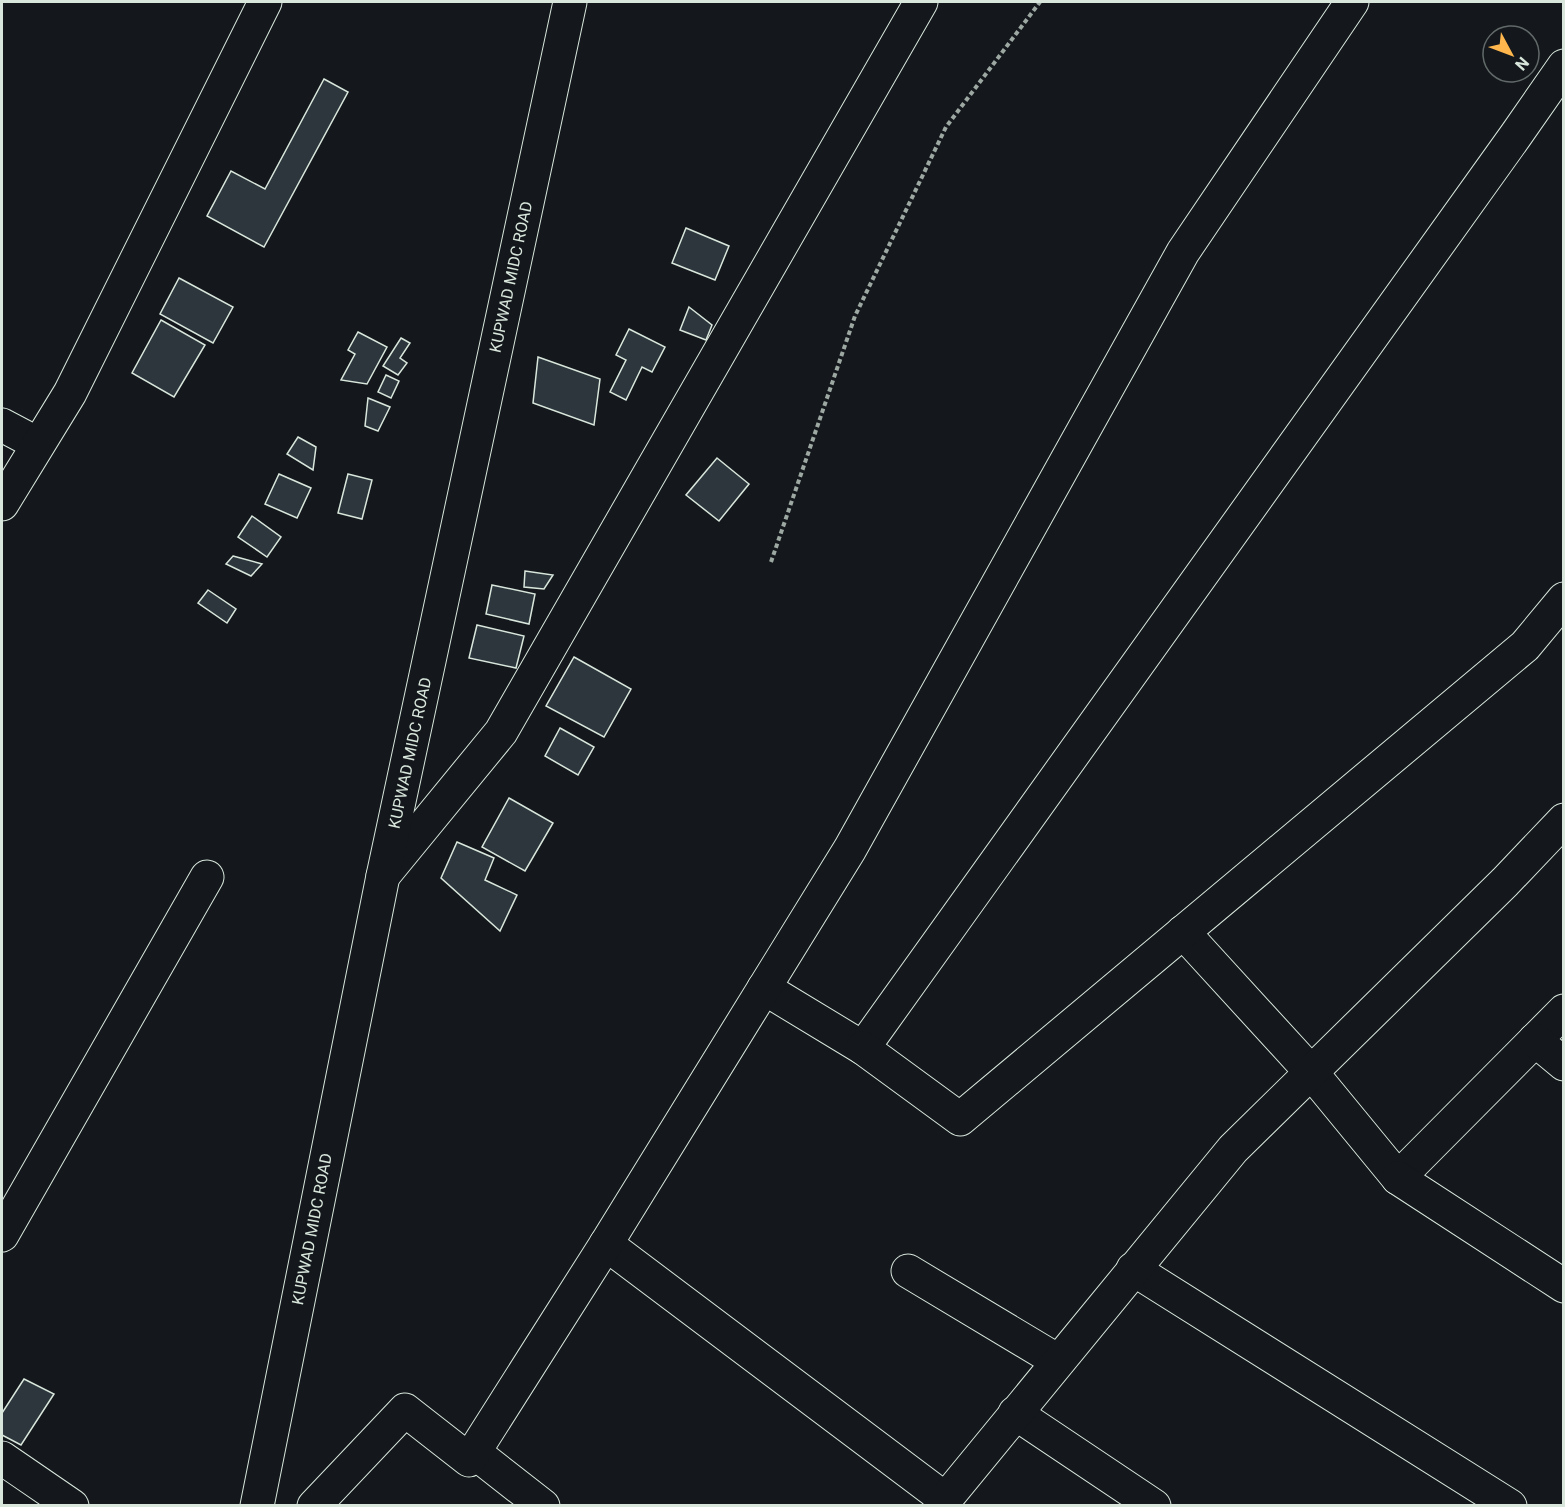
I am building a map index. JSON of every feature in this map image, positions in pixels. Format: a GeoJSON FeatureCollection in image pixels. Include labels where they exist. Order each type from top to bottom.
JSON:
{"type":"FeatureCollection","features":[{"type":"Feature","properties":{"kind":"street"},"geometry":{"type":"LineString","coordinates":[[2,504],[70,393],[265,2]]}},
{"type":"Feature","properties":{"kind":"street","name":"KUPWAD MIDC ROAD"},"geometry":{"type":"LineString","coordinates":[[257,1506],[383,876],[570,2]]}},
{"type":"Feature","properties":{"kind":"street"},"geometry":{"type":"LineString","coordinates":[[383,876],[501,732],[921,2]]}},
{"type":"Feature","properties":{"kind":"street"},"geometry":{"type":"LineString","coordinates":[[314,1506],[405,1410],[469,1460],[606,1244],[850,849],[1183,252],[1352,2]]}},
{"type":"Feature","properties":{"kind":"street"},"geometry":{"type":"LineString","coordinates":[[863,1048],[1509,145],[1563,66]]}},
{"type":"Feature","properties":{"kind":"street"},"geometry":{"type":"LineString","coordinates":[[2,425],[38,444]]}},
{"type":"Feature","properties":{"kind":"street"},"geometry":{"type":"LineString","coordinates":[[764,988],[863,1048],[960,1119],[1525,646],[1563,599]]}},
{"type":"Feature","properties":{"kind":"street"},"geometry":{"type":"LineString","coordinates":[[606,1244],[942,1502],[1233,1149],[1505,882],[1563,819]]}},
{"type":"Feature","properties":{"kind":"street"},"geometry":{"type":"LineString","coordinates":[[2,1235],[207,877]]}},
{"type":"Feature","properties":{"kind":"street"},"geometry":{"type":"LineString","coordinates":[[1183,932],[1311,1071],[1398,1178],[1563,1286]]}},
{"type":"Feature","properties":{"kind":"street"},"geometry":{"type":"LineString","coordinates":[[1398,1178],[1563,1011]]}},
{"type":"Feature","properties":{"kind":"street"},"geometry":{"type":"LineString","coordinates":[[1535,1040],[1563,1064]]}},
{"type":"Feature","properties":{"kind":"street"},"geometry":{"type":"LineString","coordinates":[[1133,1269],[1510,1506]]}},
{"type":"Feature","properties":{"kind":"street"},"geometry":{"type":"LineString","coordinates":[[908,1271],[1058,1361]]}},
{"type":"Feature","properties":{"kind":"street"},"geometry":{"type":"LineString","coordinates":[[1015,1413],[1154,1506]]}},
{"type":"Feature","properties":{"kind":"street"},"geometry":{"type":"LineString","coordinates":[[474,1452],[543,1506]]}},
{"type":"Feature","properties":{"kind":"street"},"geometry":{"type":"LineString","coordinates":[[2,1458],[72,1506]]}},
{"type":"Feature","properties":{"kind":"path"},"geometry":{"type":"LineString","coordinates":[[771,562],[855,316],[946,127],[1040,2]]}},
{"type":"Feature","properties":{"kind":"building"},"geometry":{"type":"Polygon","coordinates":[[[324,79],[348,92],[264,247],[207,216],[231,171],[265,189],[324,79]]]}},
{"type":"Feature","properties":{"kind":"building"},"geometry":{"type":"Polygon","coordinates":[[[686,228],[729,246],[715,280],[672,263],[686,228]]]}},
{"type":"Feature","properties":{"kind":"building"},"geometry":{"type":"Polygon","coordinates":[[[179,278],[233,307],[213,343],[160,314],[179,278]]]}},
{"type":"Feature","properties":{"kind":"building"},"geometry":{"type":"Polygon","coordinates":[[[689,307],[712,325],[706,340],[680,330],[689,307]]]}},
{"type":"Feature","properties":{"kind":"building"},"geometry":{"type":"Polygon","coordinates":[[[161,320],[205,345],[174,397],[132,373],[161,320]]]}},
{"type":"Feature","properties":{"kind":"building"},"geometry":{"type":"Polygon","coordinates":[[[629,329],[665,347],[652,372],[642,367],[626,400],[610,392],[626,360],[616,355],[629,329]]]}},
{"type":"Feature","properties":{"kind":"building"},"geometry":{"type":"Polygon","coordinates":[[[358,332],[387,347],[367,384],[341,380],[355,354],[348,350],[358,332]]]}},
{"type":"Feature","properties":{"kind":"building"},"geometry":{"type":"Polygon","coordinates":[[[401,338],[410,343],[400,358],[407,363],[398,375],[383,366],[401,338]]]}},
{"type":"Feature","properties":{"kind":"building"},"geometry":{"type":"Polygon","coordinates":[[[538,357],[600,379],[594,425],[533,403],[538,357]]]}},
{"type":"Feature","properties":{"kind":"building"},"geometry":{"type":"Polygon","coordinates":[[[386,375],[399,381],[391,398],[378,392],[386,375]]]}},
{"type":"Feature","properties":{"kind":"building"},"geometry":{"type":"Polygon","coordinates":[[[368,398],[390,407],[378,431],[365,426],[368,398]]]}},
{"type":"Feature","properties":{"kind":"building"},"geometry":{"type":"Polygon","coordinates":[[[298,437],[316,447],[313,470],[287,454],[298,437]]]}},
{"type":"Feature","properties":{"kind":"building"},"geometry":{"type":"Polygon","coordinates":[[[717,458],[749,484],[719,521],[686,495],[717,458]]]}},
{"type":"Feature","properties":{"kind":"building"},"geometry":{"type":"Polygon","coordinates":[[[279,474],[311,488],[297,518],[265,504],[279,474]]]}},
{"type":"Feature","properties":{"kind":"building"},"geometry":{"type":"Polygon","coordinates":[[[348,474],[372,480],[362,519],[338,513],[348,474]]]}},
{"type":"Feature","properties":{"kind":"building"},"geometry":{"type":"Polygon","coordinates":[[[252,516],[281,537],[267,557],[238,537],[252,516]]]}},
{"type":"Feature","properties":{"kind":"building"},"geometry":{"type":"Polygon","coordinates":[[[233,556],[262,564],[251,576],[226,564],[233,556]]]}},
{"type":"Feature","properties":{"kind":"building"},"geometry":{"type":"Polygon","coordinates":[[[525,571],[553,575],[544,589],[524,587],[525,571]]]}},
{"type":"Feature","properties":{"kind":"building"},"geometry":{"type":"Polygon","coordinates":[[[492,585],[535,594],[529,624],[486,614],[492,585]]]}},
{"type":"Feature","properties":{"kind":"building"},"geometry":{"type":"Polygon","coordinates":[[[208,590],[236,609],[227,623],[198,603],[208,590]]]}},
{"type":"Feature","properties":{"kind":"building"},"geometry":{"type":"Polygon","coordinates":[[[477,625],[524,636],[516,668],[469,658],[477,625]]]}},
{"type":"Feature","properties":{"kind":"building"},"geometry":{"type":"Polygon","coordinates":[[[574,657],[631,689],[604,737],[546,706],[574,657]]]}},
{"type":"Feature","properties":{"kind":"building"},"geometry":{"type":"Polygon","coordinates":[[[560,728],[594,747],[578,775],[545,756],[560,728]]]}},
{"type":"Feature","properties":{"kind":"building"},"geometry":{"type":"Polygon","coordinates":[[[509,798],[553,823],[525,871],[482,847],[509,798]]]}},
{"type":"Feature","properties":{"kind":"building"},"geometry":{"type":"Polygon","coordinates":[[[457,842],[494,858],[485,880],[517,895],[500,931],[441,878],[457,842]]]}},
{"type":"Feature","properties":{"kind":"building"},"geometry":{"type":"Polygon","coordinates":[[[24,1379],[54,1394],[21,1445],[2,1435],[2,1413],[24,1379]]]}}]}
